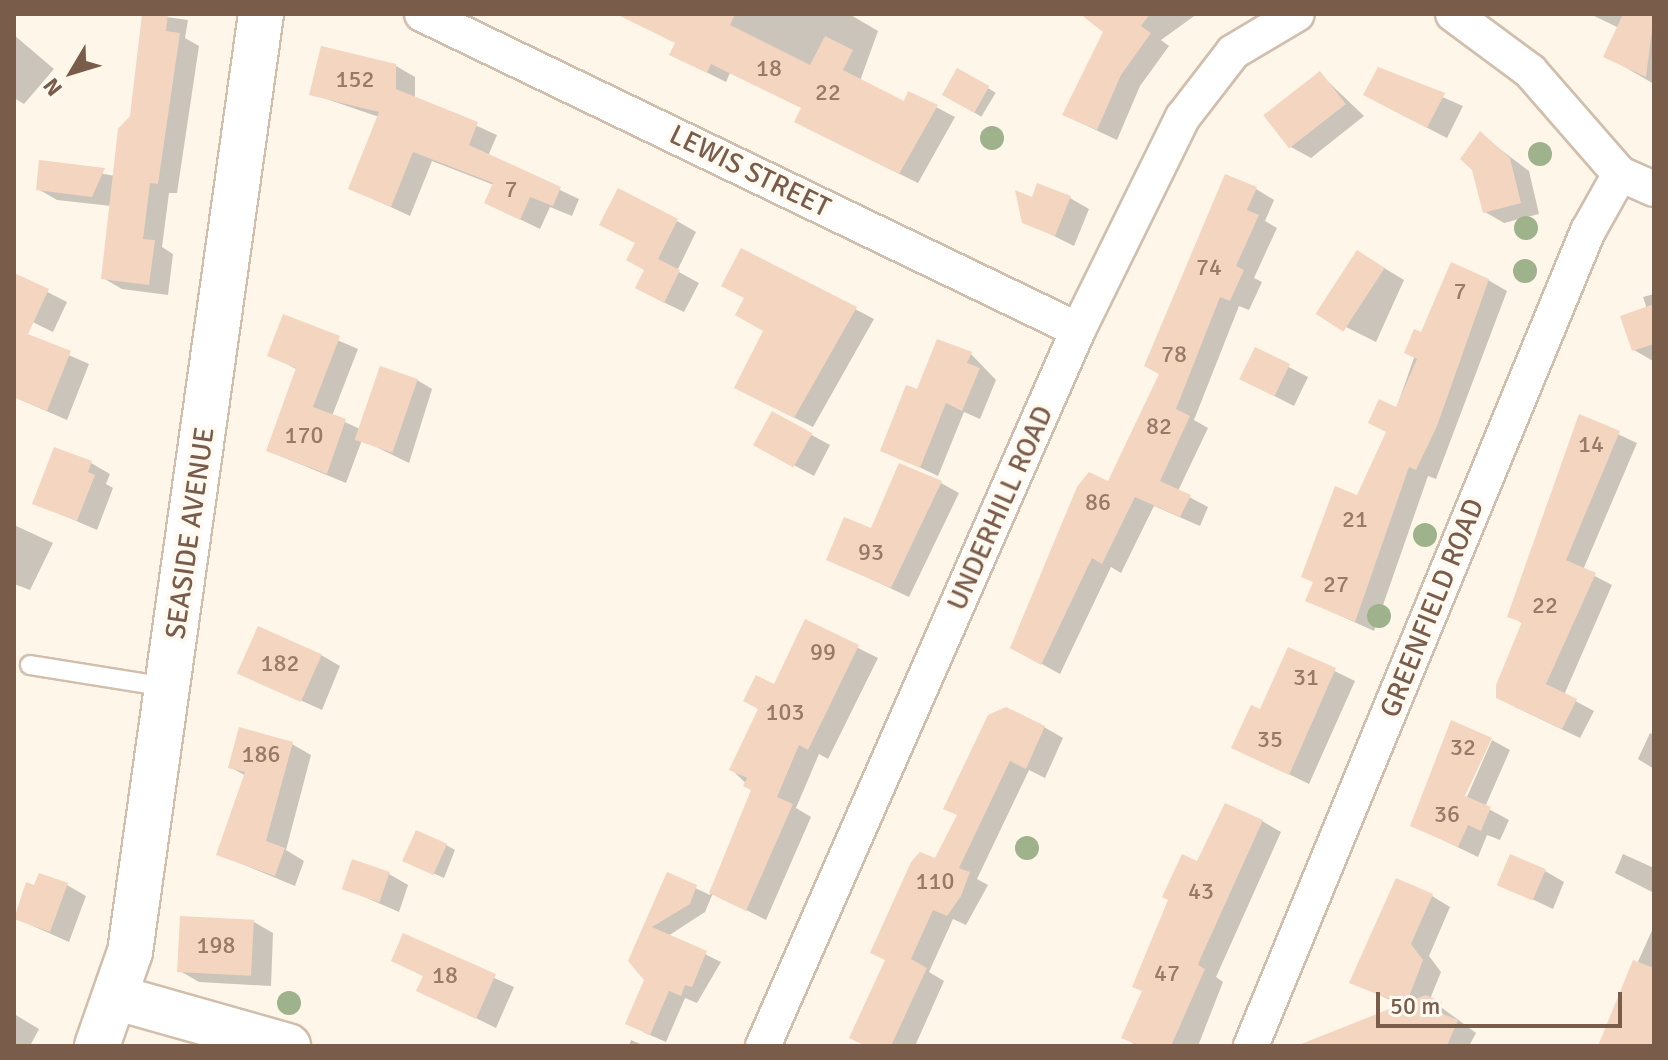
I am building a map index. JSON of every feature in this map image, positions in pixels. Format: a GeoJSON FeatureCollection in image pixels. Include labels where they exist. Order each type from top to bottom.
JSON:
{"type":"FeatureCollection","features":[{"type":"Feature","properties":{"kind":"street","name":"SEASIDE AVENUE"},"geometry":{"type":"LineString","coordinates":[[97,1046],[118,998],[168,687],[261,14]]}},
{"type":"Feature","properties":{"kind":"street","name":"LEWIS STREET"},"geometry":{"type":"LineString","coordinates":[[422,14],[1078,330]]}},
{"type":"Feature","properties":{"kind":"street","name":"UNDERHILL ROAD"},"geometry":{"type":"LineString","coordinates":[[763,1046],[1078,330],[1183,117],[1233,52],[1297,14]]}},
{"type":"Feature","properties":{"kind":"street"},"geometry":{"type":"LineString","coordinates":[[1456,15],[1530,71],[1620,174],[1654,189]]}},
{"type":"Feature","properties":{"kind":"street","name":"GREENFIELD ROAD"},"geometry":{"type":"LineString","coordinates":[[1251,1046],[1588,231],[1620,174]]}},
{"type":"Feature","properties":{"kind":"street"},"geometry":{"type":"LineString","coordinates":[[118,998],[288,1046]]}},
{"type":"Feature","properties":{"kind":"lane"},"geometry":{"type":"LineString","coordinates":[[30,665],[168,687]]}},
{"type":"Feature","properties":{"kind":"building"},"geometry":{"type":"Polygon","coordinates":[[[142,14],[168,14],[166,31],[180,33],[158,184],[150,183],[143,239],[155,240],[149,285],[101,279],[118,129],[130,116],[142,14]]]}},
{"type":"Feature","properties":{"kind":"building"},"geometry":{"type":"Polygon","coordinates":[[[616,14],[735,14],[730,25],[810,65],[825,36],[853,50],[843,70],[904,101],[908,91],[938,105],[899,174],[794,122],[801,108],[711,64],[707,73],[669,55],[675,43],[616,14]]]}},
{"type":"Feature","properties":{"kind":"building"},"geometry":{"type":"Polygon","coordinates":[[[1080,14],[1150,14],[1141,26],[1151,33],[1121,75],[1097,130],[1062,115],[1103,32],[1080,14]]]}},
{"type":"Feature","properties":{"kind":"building"},"geometry":{"type":"Polygon","coordinates":[[[1623,14],[1654,14],[1646,77],[1603,57],[1623,14]]]}},
{"type":"Feature","properties":{"kind":"building"},"geometry":{"type":"Polygon","coordinates":[[[321,46],[396,64],[396,89],[478,122],[469,145],[561,187],[553,206],[530,197],[520,220],[484,203],[493,183],[413,152],[391,207],[348,189],[379,112],[309,95],[321,46]]]}},
{"type":"Feature","properties":{"kind":"building"},"geometry":{"type":"Polygon","coordinates":[[[1378,67],[1445,93],[1427,128],[1363,95],[1378,67]]]}},
{"type":"Feature","properties":{"kind":"building"},"geometry":{"type":"Polygon","coordinates":[[[957,68],[989,86],[974,113],[942,95],[957,68]]]}},
{"type":"Feature","properties":{"kind":"building"},"geometry":{"type":"Polygon","coordinates":[[[1320,71],[1346,104],[1289,148],[1263,115],[1320,71]]]}},
{"type":"Feature","properties":{"kind":"building"},"geometry":{"type":"Polygon","coordinates":[[[1480,131],[1510,158],[1521,203],[1483,213],[1472,170],[1460,159],[1480,131]]]}},
{"type":"Feature","properties":{"kind":"building"},"geometry":{"type":"Polygon","coordinates":[[[39,160],[105,168],[92,197],[36,190],[39,160]]]}},
{"type":"Feature","properties":{"kind":"building"},"geometry":{"type":"Polygon","coordinates":[[[1225,174],[1257,187],[1247,210],[1259,215],[1236,266],[1244,270],[1230,301],[1220,297],[1176,409],[1190,416],[1160,481],[1191,495],[1180,517],[1135,497],[1102,564],[1092,558],[1041,665],[1010,648],[1077,487],[1089,472],[1108,481],[1159,374],[1144,366],[1225,174]]]}},
{"type":"Feature","properties":{"kind":"building"},"geometry":{"type":"Polygon","coordinates":[[[1037,183],[1071,196],[1055,236],[1022,223],[1015,190],[1032,197],[1037,183]]]}},
{"type":"Feature","properties":{"kind":"building"},"geometry":{"type":"Polygon","coordinates":[[[618,188],[678,219],[658,259],[680,270],[664,303],[635,288],[644,270],[626,260],[635,243],[599,225],[618,188]]]}},
{"type":"Feature","properties":{"kind":"building"},"geometry":{"type":"Polygon","coordinates":[[[741,248],[857,307],[794,418],[734,388],[763,331],[735,315],[744,298],[721,286],[741,248]]]}},
{"type":"Feature","properties":{"kind":"building"},"geometry":{"type":"Polygon","coordinates":[[[1357,250],[1385,268],[1343,332],[1316,314],[1357,250]]]}},
{"type":"Feature","properties":{"kind":"building"},"geometry":{"type":"Polygon","coordinates":[[[1451,262],[1489,279],[1437,426],[1416,470],[1409,467],[1355,622],[1305,601],[1313,582],[1301,577],[1335,486],[1357,495],[1386,432],[1368,423],[1379,399],[1396,407],[1417,359],[1404,353],[1414,329],[1421,332],[1451,262]]]}},
{"type":"Feature","properties":{"kind":"building"},"geometry":{"type":"Polygon","coordinates":[[[14,273],[49,289],[28,334],[71,351],[47,411],[14,397],[14,273]]]}},
{"type":"Feature","properties":{"kind":"building"},"geometry":{"type":"Polygon","coordinates":[[[1654,304],[1654,344],[1632,351],[1620,316],[1654,304]]]}},
{"type":"Feature","properties":{"kind":"building"},"geometry":{"type":"Polygon","coordinates":[[[283,314],[340,336],[313,407],[346,419],[327,474],[266,451],[296,368],[267,356],[283,314]]]}},
{"type":"Feature","properties":{"kind":"building"},"geometry":{"type":"Polygon","coordinates":[[[937,339],[972,352],[967,363],[980,368],[962,411],[946,403],[920,468],[880,451],[906,385],[917,389],[937,339]]]}},
{"type":"Feature","properties":{"kind":"building"},"geometry":{"type":"Polygon","coordinates":[[[1255,347],[1290,364],[1274,396],[1239,379],[1255,347]]]}},
{"type":"Feature","properties":{"kind":"building"},"geometry":{"type":"Polygon","coordinates":[[[380,366],[418,379],[392,453],[355,440],[380,366]]]}},
{"type":"Feature","properties":{"kind":"building"},"geometry":{"type":"Polygon","coordinates":[[[772,411],[812,433],[793,467],[753,445],[772,411]]]}},
{"type":"Feature","properties":{"kind":"building"},"geometry":{"type":"Polygon","coordinates":[[[1579,414],[1620,431],[1566,560],[1596,573],[1546,684],[1577,699],[1562,729],[1496,698],[1496,685],[1522,622],[1507,617],[1579,414]]]}},
{"type":"Feature","properties":{"kind":"building"},"geometry":{"type":"Polygon","coordinates":[[[54,447],[92,461],[88,472],[95,475],[77,521],[32,504],[54,447]]]}},
{"type":"Feature","properties":{"kind":"building"},"geometry":{"type":"Polygon","coordinates":[[[899,463],[942,481],[891,588],[826,560],[844,517],[871,528],[899,463]]]}},
{"type":"Feature","properties":{"kind":"building"},"geometry":{"type":"Polygon","coordinates":[[[805,619],[859,645],[808,750],[799,745],[777,797],[793,804],[746,911],[709,893],[751,790],[743,786],[747,778],[729,770],[758,709],[743,701],[756,675],[774,684],[805,619]]]}},
{"type":"Feature","properties":{"kind":"building"},"geometry":{"type":"Polygon","coordinates":[[[258,626],[322,654],[301,702],[237,674],[258,626]]]}},
{"type":"Feature","properties":{"kind":"building"},"geometry":{"type":"Polygon","coordinates":[[[1288,647],[1336,668],[1289,775],[1231,748],[1251,705],[1260,709],[1288,647]]]}},
{"type":"Feature","properties":{"kind":"building"},"geometry":{"type":"Polygon","coordinates":[[[1006,707],[1045,726],[1026,769],[1010,761],[959,868],[970,872],[961,896],[947,916],[933,910],[911,959],[927,968],[891,1046],[866,1046],[849,1038],[885,960],[870,953],[911,862],[920,852],[935,858],[957,815],[943,809],[988,715],[1006,707]]]}},
{"type":"Feature","properties":{"kind":"building"},"geometry":{"type":"Polygon","coordinates":[[[1451,720],[1492,738],[1465,796],[1491,807],[1481,831],[1468,825],[1458,847],[1410,826],[1451,720]]]}},
{"type":"Feature","properties":{"kind":"building"},"geometry":{"type":"Polygon","coordinates":[[[239,727],[293,742],[266,841],[285,848],[275,876],[216,855],[245,772],[228,768],[239,727]]]}},
{"type":"Feature","properties":{"kind":"building"},"geometry":{"type":"Polygon","coordinates":[[[1225,803],[1263,820],[1202,955],[1198,965],[1205,969],[1171,1046],[1141,1046],[1121,1038],[1142,991],[1132,987],[1168,900],[1162,897],[1182,854],[1197,861],[1225,803]]]}},
{"type":"Feature","properties":{"kind":"building"},"geometry":{"type":"Polygon","coordinates":[[[416,830],[447,844],[433,875],[402,861],[416,830]]]}},
{"type":"Feature","properties":{"kind":"building"},"geometry":{"type":"Polygon","coordinates":[[[1510,854],[1546,869],[1533,901],[1497,885],[1510,854]]]}},
{"type":"Feature","properties":{"kind":"building"},"geometry":{"type":"Polygon","coordinates":[[[352,859],[390,872],[379,902],[342,889],[352,859]]]}},
{"type":"Feature","properties":{"kind":"building"},"geometry":{"type":"Polygon","coordinates":[[[667,872],[697,885],[690,904],[652,927],[707,951],[692,987],[685,985],[681,996],[669,991],[650,1035],[625,1024],[644,980],[628,961],[667,872]]]}},
{"type":"Feature","properties":{"kind":"building"},"geometry":{"type":"Polygon","coordinates":[[[39,873],[68,883],[50,932],[14,919],[26,882],[34,885],[39,873]]]}},
{"type":"Feature","properties":{"kind":"building"},"geometry":{"type":"Polygon","coordinates":[[[1396,878],[1433,894],[1411,944],[1423,960],[1407,1002],[1426,995],[1442,1002],[1438,1012],[1458,1020],[1447,1046],[1296,1046],[1402,1004],[1349,983],[1396,878]]]}},
{"type":"Feature","properties":{"kind":"building"},"geometry":{"type":"Polygon","coordinates":[[[180,916],[254,920],[251,976],[177,972],[180,916]]]}},
{"type":"Feature","properties":{"kind":"building"},"geometry":{"type":"Polygon","coordinates":[[[403,933],[496,974],[476,1019],[416,991],[423,976],[391,961],[403,933]]]}},
{"type":"Feature","properties":{"kind":"building"},"geometry":{"type":"Polygon","coordinates":[[[1633,960],[1654,968],[1654,1046],[1598,1046],[1633,960]]]}}]}
